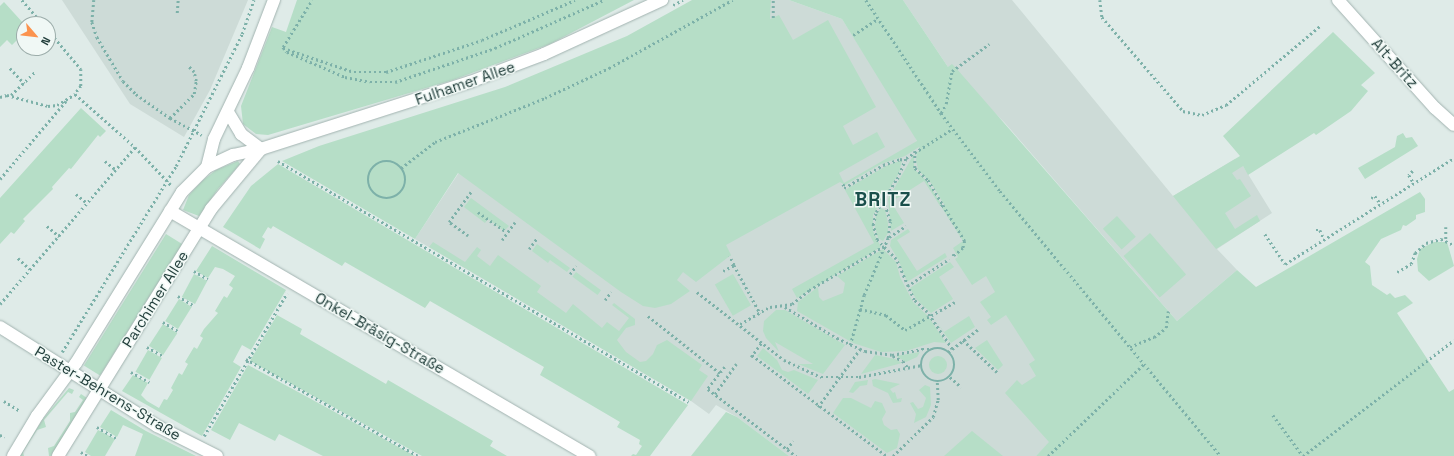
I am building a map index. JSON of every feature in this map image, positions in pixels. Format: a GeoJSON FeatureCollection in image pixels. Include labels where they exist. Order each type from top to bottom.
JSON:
{"type":"FeatureCollection","features":[{"type":"Feature","properties":{"kind":"street"},"geometry":{"type":"LineString","coordinates":[[207,167],[214,139],[228,112],[274,0]]}},
{"type":"Feature","properties":{"kind":"street","name":"Fulhamer Allee"},"geometry":{"type":"LineString","coordinates":[[261,149],[484,76],[544,54],[662,0]]}},
{"type":"Feature","properties":{"kind":"street","name":"Alt-Britz"},"geometry":{"type":"LineString","coordinates":[[1338,0],[1435,108],[1454,125]]}},
{"type":"Feature","properties":{"kind":"street"},"geometry":{"type":"LineString","coordinates":[[228,112],[241,134],[261,149]]}},
{"type":"Feature","properties":{"kind":"street"},"geometry":{"type":"LineString","coordinates":[[13,456],[69,372],[185,188],[207,167],[233,155],[261,149]]}},
{"type":"Feature","properties":{"kind":"street","name":"Parchimer Allee"},"geometry":{"type":"LineString","coordinates":[[58,456],[224,190],[261,149]]}},
{"type":"Feature","properties":{"kind":"street","name":"Onkel-Bräsig-Straße"},"geometry":{"type":"LineString","coordinates":[[170,211],[200,227],[293,283],[590,456]]}},
{"type":"Feature","properties":{"kind":"street","name":"Paster-Behrens-Straße"},"geometry":{"type":"LineString","coordinates":[[0,327],[69,372],[157,426],[217,456]]}},
{"type":"Feature","properties":{"kind":"path"},"geometry":{"type":"LineString","coordinates":[[22,0],[36,16]]}},
{"type":"Feature","properties":{"kind":"path"},"geometry":{"type":"LineString","coordinates":[[94,0],[92,22],[97,37],[116,72],[136,94],[170,118],[190,128]]}},
{"type":"Feature","properties":{"kind":"path"},"geometry":{"type":"LineString","coordinates":[[177,13],[178,0]]}},
{"type":"Feature","properties":{"kind":"path"},"geometry":{"type":"LineString","coordinates":[[56,354],[61,352],[155,202],[242,34],[254,0]]}},
{"type":"Feature","properties":{"kind":"path"},"geometry":{"type":"LineString","coordinates":[[283,47],[312,0]]}},
{"type":"Feature","properties":{"kind":"path"},"geometry":{"type":"LineString","coordinates":[[283,47],[354,72],[386,72],[482,40],[575,0]]}},
{"type":"Feature","properties":{"kind":"path"},"geometry":{"type":"LineString","coordinates":[[283,47],[287,52],[345,77],[370,82],[395,82],[495,48],[604,0]]}},
{"type":"Feature","properties":{"kind":"path"},"geometry":{"type":"LineString","coordinates":[[401,168],[435,142],[545,98],[609,68],[732,0]]}},
{"type":"Feature","properties":{"kind":"path"},"geometry":{"type":"LineString","coordinates":[[773,0],[773,18]]}},
{"type":"Feature","properties":{"kind":"path"},"geometry":{"type":"LineString","coordinates":[[866,0],[952,129],[1000,191],[1221,456]]}},
{"type":"Feature","properties":{"kind":"path"},"geometry":{"type":"LineString","coordinates":[[1100,0],[1102,17],[1183,111],[1202,115],[1226,105],[1321,24]]}},
{"type":"Feature","properties":{"kind":"path"},"geometry":{"type":"LineString","coordinates":[[852,35],[878,19]]}},
{"type":"Feature","properties":{"kind":"path"},"geometry":{"type":"LineString","coordinates":[[0,179],[66,101],[75,94],[81,86],[81,69],[56,39]]}},
{"type":"Feature","properties":{"kind":"path"},"geometry":{"type":"LineString","coordinates":[[941,113],[947,100],[952,71],[989,44]]}},
{"type":"Feature","properties":{"kind":"path"},"geometry":{"type":"LineString","coordinates":[[170,118],[194,94],[196,81],[188,66]]}},
{"type":"Feature","properties":{"kind":"path"},"geometry":{"type":"LineString","coordinates":[[10,68],[24,83]]}},
{"type":"Feature","properties":{"kind":"path"},"geometry":{"type":"LineString","coordinates":[[11,96],[35,72]]}},
{"type":"Feature","properties":{"kind":"path"},"geometry":{"type":"LineString","coordinates":[[75,94],[135,147],[166,182]]}},
{"type":"Feature","properties":{"kind":"path"},"geometry":{"type":"LineString","coordinates":[[0,97],[11,96],[48,106],[66,101]]}},
{"type":"Feature","properties":{"kind":"path"},"geometry":{"type":"LineString","coordinates":[[952,129],[915,151],[905,160],[884,203],[876,212],[873,225],[877,240],[898,262],[914,300],[931,317],[952,348]]}},
{"type":"Feature","properties":{"kind":"path"},"geometry":{"type":"LineString","coordinates":[[0,304],[135,147]]}},
{"type":"Feature","properties":{"kind":"path"},"geometry":{"type":"LineString","coordinates":[[915,151],[915,168],[928,180],[942,206],[965,241],[963,248],[954,255]]}},
{"type":"Feature","properties":{"kind":"path"},"geometry":{"type":"LineString","coordinates":[[271,161],[277,157]]}},
{"type":"Feature","properties":{"kind":"path"},"geometry":{"type":"LineString","coordinates":[[1265,234],[1285,264],[1413,182],[1454,158]]}},
{"type":"Feature","properties":{"kind":"path"},"geometry":{"type":"LineString","coordinates":[[843,184],[844,188],[884,165],[900,159],[905,160]]}},
{"type":"Feature","properties":{"kind":"path"},"geometry":{"type":"LineString","coordinates":[[105,161],[116,170]]}},
{"type":"Feature","properties":{"kind":"path"},"geometry":{"type":"LineString","coordinates":[[278,161],[688,402]]}},
{"type":"Feature","properties":{"kind":"path"},"geometry":{"type":"LineString","coordinates":[[390,162],[401,168],[405,179],[398,195],[386,199],[375,195],[368,184],[370,172],[373,167],[378,163],[390,162]]}},
{"type":"Feature","properties":{"kind":"path"},"geometry":{"type":"LineString","coordinates":[[1413,171],[1409,175],[1413,182]]}},
{"type":"Feature","properties":{"kind":"path"},"geometry":{"type":"LineString","coordinates":[[468,236],[449,222],[472,190]]}},
{"type":"Feature","properties":{"kind":"path"},"geometry":{"type":"LineString","coordinates":[[76,194],[87,203]]}},
{"type":"Feature","properties":{"kind":"path"},"geometry":{"type":"LineString","coordinates":[[1371,198],[1375,196],[1380,203]]}},
{"type":"Feature","properties":{"kind":"path"},"geometry":{"type":"LineString","coordinates":[[850,345],[860,309],[884,246],[889,237],[890,221],[884,203]]}},
{"type":"Feature","properties":{"kind":"path"},"geometry":{"type":"LineString","coordinates":[[478,212],[508,232]]}},
{"type":"Feature","properties":{"kind":"path"},"geometry":{"type":"LineString","coordinates":[[502,240],[515,222]]}},
{"type":"Feature","properties":{"kind":"path"},"geometry":{"type":"LineString","coordinates":[[47,226],[59,236]]}},
{"type":"Feature","properties":{"kind":"path"},"geometry":{"type":"LineString","coordinates":[[889,237],[906,226]]}},
{"type":"Feature","properties":{"kind":"path"},"geometry":{"type":"LineString","coordinates":[[1446,227],[1446,241]]}},
{"type":"Feature","properties":{"kind":"path"},"geometry":{"type":"LineString","coordinates":[[1316,230],[1320,230],[1324,239]]}},
{"type":"Feature","properties":{"kind":"path"},"geometry":{"type":"LineString","coordinates":[[529,249],[537,238]]}},
{"type":"Feature","properties":{"kind":"path"},"geometry":{"type":"LineString","coordinates":[[1397,272],[1411,264],[1415,253],[1426,243],[1441,239],[1454,245]]}},
{"type":"Feature","properties":{"kind":"path"},"geometry":{"type":"LineString","coordinates":[[785,307],[884,246]]}},
{"type":"Feature","properties":{"kind":"path"},"geometry":{"type":"LineString","coordinates":[[729,256],[760,313]]}},
{"type":"Feature","properties":{"kind":"path"},"geometry":{"type":"LineString","coordinates":[[18,258],[30,269]]}},
{"type":"Feature","properties":{"kind":"path"},"geometry":{"type":"LineString","coordinates":[[907,286],[949,259]]}},
{"type":"Feature","properties":{"kind":"path"},"geometry":{"type":"LineString","coordinates":[[723,271],[734,264]]}},
{"type":"Feature","properties":{"kind":"path"},"geometry":{"type":"LineString","coordinates":[[570,274],[576,266]]}},
{"type":"Feature","properties":{"kind":"path"},"geometry":{"type":"LineString","coordinates":[[194,271],[208,280]]}},
{"type":"Feature","properties":{"kind":"path"},"geometry":{"type":"LineString","coordinates":[[200,447],[247,361],[293,283]]}},
{"type":"Feature","properties":{"kind":"path"},"geometry":{"type":"LineString","coordinates":[[605,300],[611,292]]}},
{"type":"Feature","properties":{"kind":"path"},"geometry":{"type":"LineString","coordinates":[[697,292],[740,324],[778,356],[796,367],[821,377],[838,379],[922,366]]}},
{"type":"Feature","properties":{"kind":"path"},"geometry":{"type":"LineString","coordinates":[[178,296],[193,305]]}},
{"type":"Feature","properties":{"kind":"path"},"geometry":{"type":"LineString","coordinates":[[860,309],[886,316],[905,330],[931,317],[955,302]]}},
{"type":"Feature","properties":{"kind":"path"},"geometry":{"type":"LineString","coordinates":[[740,324],[775,306],[785,307],[850,345],[860,349],[892,355],[901,360],[909,369]]}},
{"type":"Feature","properties":{"kind":"path"},"geometry":{"type":"LineString","coordinates":[[1130,347],[1154,337],[1166,328],[1168,311]]}},
{"type":"Feature","properties":{"kind":"path"},"geometry":{"type":"LineString","coordinates":[[648,316],[720,373]]}},
{"type":"Feature","properties":{"kind":"path"},"geometry":{"type":"LineString","coordinates":[[163,322],[178,331]]}},
{"type":"Feature","properties":{"kind":"path"},"geometry":{"type":"LineString","coordinates":[[948,352],[979,329]]}},
{"type":"Feature","properties":{"kind":"path"},"geometry":{"type":"LineString","coordinates":[[963,340],[997,372]]}},
{"type":"Feature","properties":{"kind":"path"},"geometry":{"type":"LineString","coordinates":[[1273,415],[1303,456],[1454,340]]}},
{"type":"Feature","properties":{"kind":"path"},"geometry":{"type":"LineString","coordinates":[[762,342],[751,356],[887,456]]}},
{"type":"Feature","properties":{"kind":"path"},"geometry":{"type":"LineString","coordinates":[[147,347],[164,356]]}},
{"type":"Feature","properties":{"kind":"path"},"geometry":{"type":"LineString","coordinates":[[818,406],[860,349]]}},
{"type":"Feature","properties":{"kind":"path"},"geometry":{"type":"LineString","coordinates":[[892,355],[922,349],[933,349],[948,352],[955,364],[950,377],[937,382]]}},
{"type":"Feature","properties":{"kind":"path"},"geometry":{"type":"LineString","coordinates":[[933,349],[924,357],[922,366],[925,375],[937,382]]}},
{"type":"Feature","properties":{"kind":"path"},"geometry":{"type":"LineString","coordinates":[[247,361],[418,456]]}},
{"type":"Feature","properties":{"kind":"path"},"geometry":{"type":"LineString","coordinates":[[715,394],[736,364]]}},
{"type":"Feature","properties":{"kind":"path"},"geometry":{"type":"LineString","coordinates":[[1048,456],[1144,364]]}},
{"type":"Feature","properties":{"kind":"path"},"geometry":{"type":"LineString","coordinates":[[725,367],[708,389],[796,456]]}},
{"type":"Feature","properties":{"kind":"path"},"geometry":{"type":"LineString","coordinates":[[131,372],[149,382]]}},
{"type":"Feature","properties":{"kind":"path"},"geometry":{"type":"LineString","coordinates":[[950,377],[961,387]]}},
{"type":"Feature","properties":{"kind":"path"},"geometry":{"type":"LineString","coordinates":[[893,456],[933,417],[938,400],[937,382]]}},
{"type":"Feature","properties":{"kind":"path"},"geometry":{"type":"LineString","coordinates":[[4,401],[20,411]]}},
{"type":"Feature","properties":{"kind":"path"},"geometry":{"type":"LineString","coordinates":[[97,427],[116,438]]}},
{"type":"Feature","properties":{"kind":"path"},"geometry":{"type":"LineString","coordinates":[[0,435],[5,437]]}},
{"type":"Feature","properties":{"kind":"path"},"geometry":{"type":"LineString","coordinates":[[787,449],[792,441]]}},
{"type":"Feature","properties":{"kind":"path"},"geometry":{"type":"LineString","coordinates":[[81,452],[88,456]]}},
{"type":"Feature","properties":{"kind":"shaded area"},"geometry":{"type":"Polygon","coordinates":[[[62,0],[248,0],[210,90],[184,137],[130,104],[62,0]]]}},
{"type":"Feature","properties":{"kind":"shaded area"},"geometry":{"type":"Polygon","coordinates":[[[768,0],[789,0],[842,19],[911,128],[956,227],[1052,376],[1049,443],[1036,456],[789,456],[737,417],[716,405],[709,414],[691,401],[415,239],[462,168],[768,0]]]}},
{"type":"Feature","properties":{"kind":"shaded area"},"geometry":{"type":"Polygon","coordinates":[[[903,0],[1012,0],[1173,196],[1235,159],[1243,166],[1272,213],[1217,249],[1237,270],[1177,321],[1004,122],[948,67],[903,0]]]}},
{"type":"Feature","properties":{"kind":"green space"},"geometry":{"type":"Polygon","coordinates":[[[297,0],[634,0],[550,44],[453,80],[268,135],[256,134],[243,124],[241,106],[272,27],[286,32],[297,0]]]}},
{"type":"Feature","properties":{"kind":"green space"},"geometry":{"type":"Polygon","coordinates":[[[692,0],[771,0],[770,19],[779,15],[793,40],[828,20],[876,107],[843,126],[853,145],[877,132],[885,147],[839,173],[844,183],[917,141],[842,19],[789,0],[903,0],[948,67],[952,64],[956,68],[1177,321],[1237,270],[1256,287],[1420,192],[1425,199],[1425,212],[1416,215],[1416,219],[1406,226],[1403,225],[1401,230],[1381,239],[1365,262],[1370,266],[1372,285],[1387,295],[1390,293],[1395,298],[1405,295],[1413,303],[1397,313],[1449,392],[1454,389],[1454,456],[1036,456],[1049,442],[1005,393],[1017,380],[1022,385],[1036,376],[1029,364],[1035,360],[1006,315],[991,325],[987,320],[991,317],[980,302],[995,292],[986,276],[972,285],[955,259],[958,257],[953,248],[963,241],[942,208],[945,206],[931,183],[918,170],[916,160],[917,152],[920,150],[919,147],[905,156],[881,164],[845,185],[840,182],[726,245],[731,255],[696,282],[683,272],[677,280],[690,291],[671,304],[655,308],[643,306],[621,292],[458,173],[415,239],[282,161],[319,146],[505,87],[627,36],[692,0]]]}},
{"type":"Feature","properties":{"kind":"green space"},"geometry":{"type":"Polygon","coordinates":[[[4,2],[17,16],[16,41],[12,45],[7,40],[0,47],[0,6],[4,2]]]}},
{"type":"Feature","properties":{"kind":"green space"},"geometry":{"type":"Polygon","coordinates":[[[1333,32],[1375,73],[1361,85],[1368,91],[1351,111],[1316,135],[1314,133],[1248,175],[1243,166],[1232,173],[1237,180],[1240,179],[1251,196],[1225,213],[1235,229],[1257,215],[1260,221],[1216,249],[1173,196],[1240,156],[1223,136],[1333,32]]]}},
{"type":"Feature","properties":{"kind":"green space"},"geometry":{"type":"Polygon","coordinates":[[[81,108],[106,131],[100,137],[98,135],[71,169],[69,168],[52,187],[53,189],[23,219],[25,221],[14,234],[11,232],[0,244],[0,198],[81,108]]]}},
{"type":"Feature","properties":{"kind":"green space"},"geometry":{"type":"Polygon","coordinates":[[[1403,133],[1406,138],[1412,137],[1418,146],[1365,179],[1358,168],[1395,147],[1397,136],[1403,133]]]}},
{"type":"Feature","properties":{"kind":"green space"},"geometry":{"type":"Polygon","coordinates":[[[914,154],[914,169],[926,180],[942,205],[940,206],[924,181],[891,202],[904,223],[891,231],[888,199],[914,154]]]}},
{"type":"Feature","properties":{"kind":"green space"},"geometry":{"type":"Polygon","coordinates":[[[902,160],[899,173],[873,215],[873,231],[881,247],[797,298],[792,289],[874,243],[845,190],[886,166],[902,160]]]}},
{"type":"Feature","properties":{"kind":"green space"},"geometry":{"type":"Polygon","coordinates":[[[238,161],[240,164],[218,189],[199,216],[183,210],[189,195],[202,181],[216,170],[238,161]]]}},
{"type":"Feature","properties":{"kind":"green space"},"geometry":{"type":"Polygon","coordinates":[[[278,164],[688,405],[650,456],[631,456],[633,454],[636,455],[642,446],[639,444],[640,440],[617,427],[620,422],[540,375],[544,367],[430,301],[425,308],[345,262],[342,266],[273,226],[271,229],[268,227],[262,237],[265,239],[260,249],[223,227],[251,186],[278,164]]]}},
{"type":"Feature","properties":{"kind":"green space"},"geometry":{"type":"Polygon","coordinates":[[[471,198],[509,226],[504,231],[488,219],[485,223],[464,207],[471,198]]]}},
{"type":"Feature","properties":{"kind":"green space"},"geometry":{"type":"Polygon","coordinates":[[[881,208],[885,210],[888,223],[888,233],[883,241],[878,238],[875,227],[876,215],[881,208]]]}},
{"type":"Feature","properties":{"kind":"green space"},"geometry":{"type":"Polygon","coordinates":[[[1117,216],[1136,237],[1122,250],[1103,229],[1117,216]]]}},
{"type":"Feature","properties":{"kind":"green space"},"geometry":{"type":"Polygon","coordinates":[[[908,229],[910,232],[897,240],[917,271],[945,253],[947,257],[907,282],[899,261],[890,246],[891,240],[908,229]]]}},
{"type":"Feature","properties":{"kind":"green space"},"geometry":{"type":"Polygon","coordinates":[[[1150,233],[1186,275],[1160,297],[1124,256],[1150,233]]]}},
{"type":"Feature","properties":{"kind":"green space"},"geometry":{"type":"Polygon","coordinates":[[[166,234],[182,244],[100,376],[84,365],[166,234]]]}},
{"type":"Feature","properties":{"kind":"green space"},"geometry":{"type":"Polygon","coordinates":[[[433,242],[465,262],[477,247],[481,250],[477,256],[490,266],[498,255],[541,286],[537,292],[566,313],[573,304],[602,328],[607,322],[619,331],[629,318],[612,305],[614,303],[635,319],[635,325],[626,328],[617,340],[626,352],[640,362],[646,361],[653,354],[657,345],[667,340],[702,365],[699,370],[708,376],[691,401],[429,247],[433,242]]]}},
{"type":"Feature","properties":{"kind":"green space"},"geometry":{"type":"Polygon","coordinates":[[[1434,242],[1447,242],[1454,266],[1429,281],[1418,271],[1417,259],[1420,249],[1434,242]]]}},
{"type":"Feature","properties":{"kind":"green space"},"geometry":{"type":"Polygon","coordinates":[[[537,244],[570,268],[567,272],[550,260],[548,263],[532,251],[537,244]]]}},
{"type":"Feature","properties":{"kind":"green space"},"geometry":{"type":"Polygon","coordinates":[[[212,246],[286,290],[251,350],[242,345],[233,362],[241,367],[202,436],[122,391],[133,375],[148,383],[141,395],[147,401],[159,408],[164,399],[167,400],[173,390],[171,388],[179,373],[182,375],[188,364],[185,362],[194,347],[197,349],[203,338],[200,336],[204,329],[218,313],[215,311],[224,296],[227,298],[233,288],[229,285],[235,276],[223,269],[215,267],[208,278],[196,271],[212,246]]]}},
{"type":"Feature","properties":{"kind":"green space"},"geometry":{"type":"Polygon","coordinates":[[[883,249],[896,262],[900,277],[913,302],[928,316],[946,343],[934,342],[906,351],[881,352],[853,343],[797,311],[798,302],[818,287],[819,297],[823,301],[843,293],[845,283],[837,276],[883,249]]]}},
{"type":"Feature","properties":{"kind":"green space"},"geometry":{"type":"Polygon","coordinates":[[[950,262],[954,267],[939,277],[953,299],[931,313],[916,299],[910,288],[950,262]]]}},
{"type":"Feature","properties":{"kind":"green space"},"geometry":{"type":"Polygon","coordinates":[[[576,272],[601,290],[598,295],[572,277],[576,272]]]}},
{"type":"Feature","properties":{"kind":"green space"},"geometry":{"type":"Polygon","coordinates":[[[194,274],[207,281],[195,304],[182,297],[194,274]]]}},
{"type":"Feature","properties":{"kind":"green space"},"geometry":{"type":"Polygon","coordinates":[[[733,274],[751,305],[733,316],[715,284],[733,274]]]}},
{"type":"Feature","properties":{"kind":"green space"},"geometry":{"type":"Polygon","coordinates":[[[179,299],[192,307],[178,329],[165,321],[179,299]]]}},
{"type":"Feature","properties":{"kind":"green space"},"geometry":{"type":"Polygon","coordinates":[[[776,310],[785,310],[845,345],[823,374],[798,364],[813,364],[775,342],[779,352],[766,338],[763,331],[764,321],[776,310]]]}},
{"type":"Feature","properties":{"kind":"green space"},"geometry":{"type":"Polygon","coordinates":[[[277,315],[302,329],[300,334],[386,384],[388,380],[493,441],[490,446],[507,456],[422,456],[250,361],[277,315]]]}},
{"type":"Feature","properties":{"kind":"green space"},"geometry":{"type":"Polygon","coordinates":[[[969,316],[975,327],[951,343],[934,318],[944,332],[969,316]]]}},
{"type":"Feature","properties":{"kind":"green space"},"geometry":{"type":"Polygon","coordinates":[[[163,324],[177,333],[163,355],[149,346],[163,324]]]}},
{"type":"Feature","properties":{"kind":"green space"},"geometry":{"type":"Polygon","coordinates":[[[987,340],[1003,365],[998,370],[975,348],[987,340]]]}},
{"type":"Feature","properties":{"kind":"green space"},"geometry":{"type":"Polygon","coordinates":[[[763,348],[777,360],[782,370],[788,372],[794,370],[818,380],[808,394],[757,356],[763,348]]]}},
{"type":"Feature","properties":{"kind":"green space"},"geometry":{"type":"Polygon","coordinates":[[[148,350],[162,358],[149,380],[136,372],[148,350]]]}},
{"type":"Feature","properties":{"kind":"green space"},"geometry":{"type":"Polygon","coordinates":[[[920,352],[917,357],[906,362],[896,356],[920,352]]]}},
{"type":"Feature","properties":{"kind":"green space"},"geometry":{"type":"Polygon","coordinates":[[[875,355],[895,359],[902,363],[861,374],[875,355]]]}},
{"type":"Feature","properties":{"kind":"green space"},"geometry":{"type":"Polygon","coordinates":[[[938,356],[944,359],[947,365],[944,371],[938,374],[932,371],[929,365],[932,359],[938,356]]]}},
{"type":"Feature","properties":{"kind":"green space"},"geometry":{"type":"Polygon","coordinates":[[[248,365],[415,456],[323,456],[279,434],[275,441],[239,423],[230,440],[211,430],[248,365]]]}},
{"type":"Feature","properties":{"kind":"green space"},"geometry":{"type":"Polygon","coordinates":[[[875,379],[900,384],[890,389],[893,393],[895,392],[897,399],[902,398],[901,402],[893,403],[888,393],[873,386],[872,380],[875,379]]]}},
{"type":"Feature","properties":{"kind":"green space"},"geometry":{"type":"Polygon","coordinates":[[[868,380],[867,385],[860,386],[853,393],[849,392],[855,382],[868,380]]]}},
{"type":"Feature","properties":{"kind":"green space"},"geometry":{"type":"Polygon","coordinates":[[[925,385],[930,387],[931,405],[926,417],[914,423],[916,414],[910,403],[913,402],[918,409],[923,407],[926,398],[919,390],[925,385]]]}},
{"type":"Feature","properties":{"kind":"green space"},"geometry":{"type":"Polygon","coordinates":[[[69,388],[74,390],[72,394],[68,392],[44,420],[46,427],[37,430],[23,452],[24,456],[19,456],[43,419],[69,388]]]}},
{"type":"Feature","properties":{"kind":"green space"},"geometry":{"type":"Polygon","coordinates":[[[81,394],[87,398],[51,456],[49,456],[48,448],[54,446],[70,421],[70,413],[75,412],[83,400],[79,397],[81,394]]]}},
{"type":"Feature","properties":{"kind":"green space"},"geometry":{"type":"Polygon","coordinates":[[[843,398],[851,398],[871,408],[875,401],[882,403],[886,412],[882,419],[884,425],[891,430],[897,429],[900,434],[897,448],[887,453],[833,413],[843,398]]]}},
{"type":"Feature","properties":{"kind":"green space"},"geometry":{"type":"Polygon","coordinates":[[[111,410],[146,431],[196,456],[135,456],[143,434],[123,425],[117,437],[100,427],[111,410]]]}},
{"type":"Feature","properties":{"kind":"green space"},"geometry":{"type":"Polygon","coordinates":[[[726,412],[737,417],[789,456],[691,456],[726,412]]]}},
{"type":"Feature","properties":{"kind":"green space"},"geometry":{"type":"Polygon","coordinates":[[[98,430],[115,439],[105,456],[91,456],[85,452],[98,430]]]}},
{"type":"Feature","properties":{"kind":"green space"},"geometry":{"type":"Polygon","coordinates":[[[972,431],[1003,456],[944,456],[972,431]]]}},
{"type":"Feature","properties":{"kind":"district","name":"BRITZ"},"geometry":{"type":"Point","coordinates":[883,200]}}]}
